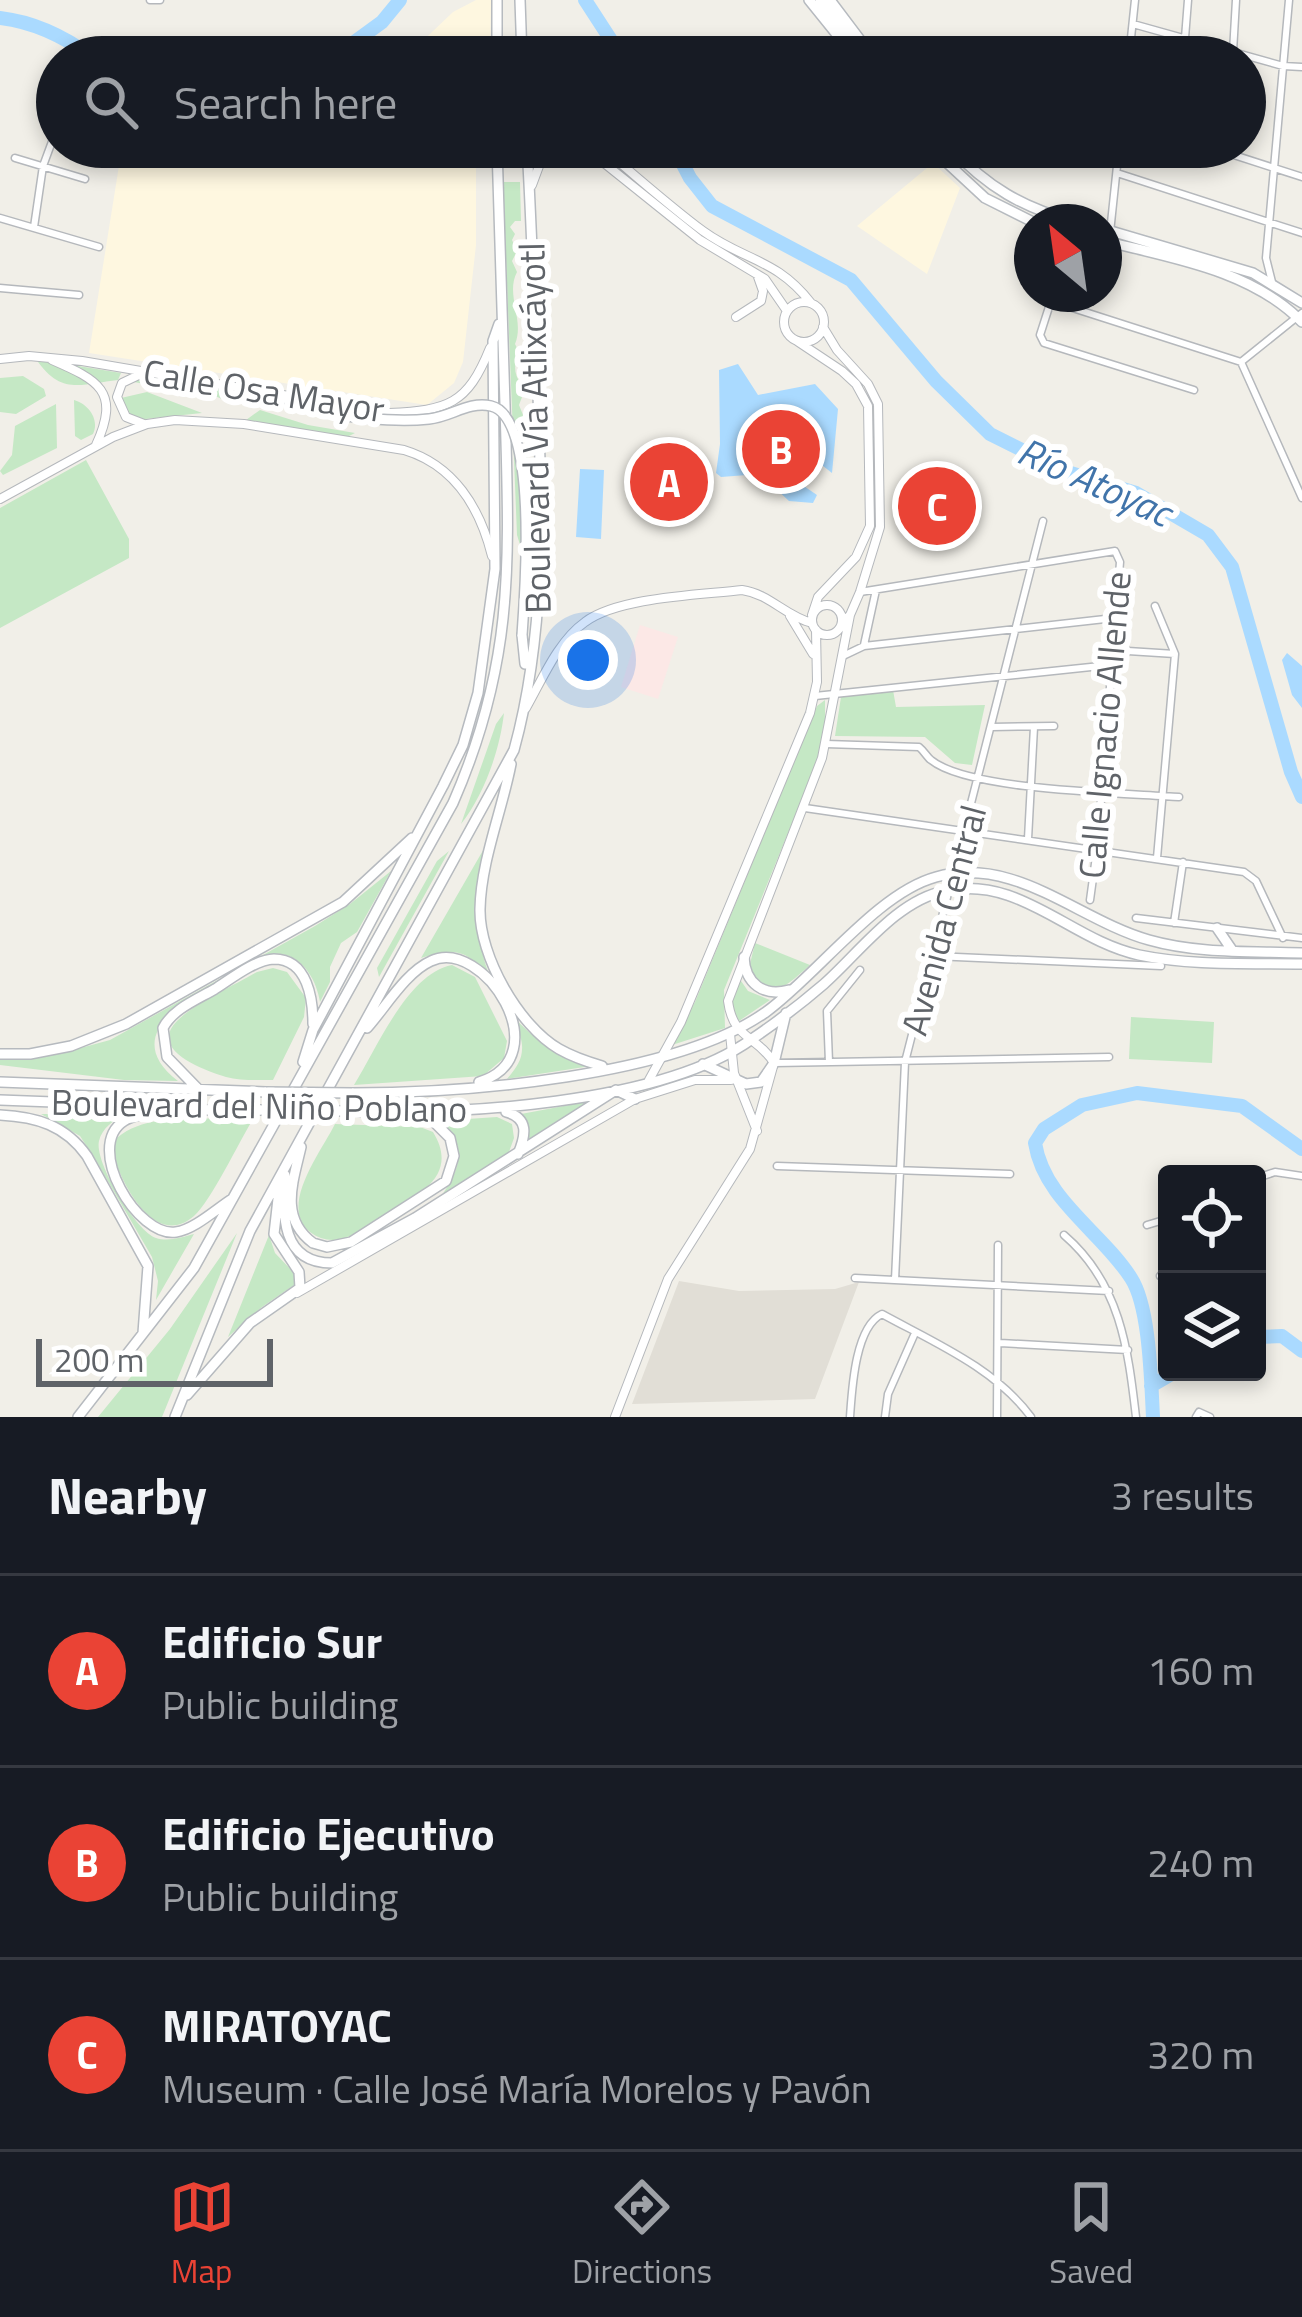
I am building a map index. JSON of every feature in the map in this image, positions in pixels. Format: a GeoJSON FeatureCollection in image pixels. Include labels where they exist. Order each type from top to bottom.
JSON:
{"type":"FeatureCollection","features":[{"type":"Feature","properties":{"kind":"main road"},"geometry":{"type":"LineString","coordinates":[[497,0],[497,36]]}},
{"type":"Feature","properties":{"kind":"main road"},"geometry":{"type":"LineString","coordinates":[[520,0],[522,36]]}},
{"type":"Feature","properties":{"kind":"main road"},"geometry":{"type":"LineString","coordinates":[[809,0],[838,36]]}},
{"type":"Feature","properties":{"kind":"main road"},"geometry":{"type":"LineString","coordinates":[[820,0],[851,36]]}},
{"type":"Feature","properties":{"kind":"main road"},"geometry":{"type":"LineString","coordinates":[[830,0],[855,36]]}},
{"type":"Feature","properties":{"kind":"main road","name":"Boulevard Vía Atlixcáyotl"},"geometry":{"type":"LineString","coordinates":[[142,1340],[194,1268],[341,1008],[453,803],[489,706],[499,666],[509,570],[498,168]]}},
{"type":"Feature","properties":{"kind":"main road","name":"Boulevard Vía Atlixcáyotl"},"geometry":{"type":"LineString","coordinates":[[175,1417],[238,1256],[514,750],[538,625],[543,539],[528,168]]}},
{"type":"Feature","properties":{"kind":"main road"},"geometry":{"type":"LineString","coordinates":[[952,168],[985,199],[1014,213]]}},
{"type":"Feature","properties":{"kind":"main road"},"geometry":{"type":"LineString","coordinates":[[970,168],[1022,204]]}},
{"type":"Feature","properties":{"kind":"main road"},"geometry":{"type":"LineString","coordinates":[[1122,239],[1206,257],[1272,282],[1302,303]]}},
{"type":"Feature","properties":{"kind":"main road"},"geometry":{"type":"LineString","coordinates":[[1122,241],[1253,286],[1300,317]]}},
{"type":"Feature","properties":{"kind":"main road"},"geometry":{"type":"LineString","coordinates":[[298,1077],[313,1030],[463,745],[475,704],[490,629],[495,569],[493,341],[502,313]]}},
{"type":"Feature","properties":{"kind":"main road"},"geometry":{"type":"LineString","coordinates":[[285,398],[302,407],[345,416],[427,420],[477,404],[495,406],[511,420],[520,454],[527,560],[522,635],[527,676]]}},
{"type":"Feature","properties":{"kind":"main road"},"geometry":{"type":"LineString","coordinates":[[514,750],[482,883],[479,913],[484,939],[507,988],[542,1036],[557,1048],[608,1067]]}},
{"type":"Feature","properties":{"kind":"main road"},"geometry":{"type":"LineString","coordinates":[[0,1054],[71,1046],[126,1024],[343,902],[420,830]]}},
{"type":"Feature","properties":{"kind":"main road","name":"Boulevard del Niño Poblano"},"geometry":{"type":"LineString","coordinates":[[0,1082],[426,1093],[608,1067],[734,1032],[799,984],[890,902],[914,886],[956,874],[978,872],[1018,880],[1118,931],[1182,949],[1302,953]]}},
{"type":"Feature","properties":{"kind":"main road"},"geometry":{"type":"LineString","coordinates":[[951,890],[975,888],[1017,896],[1088,936],[1138,955],[1200,963],[1302,964]]}},
{"type":"Feature","properties":{"kind":"main road","name":"Boulevard del Niño Poblano"},"geometry":{"type":"LineString","coordinates":[[0,1100],[412,1113],[495,1109],[616,1090],[703,1064],[750,1041],[822,986],[897,916],[951,890]]}},
{"type":"Feature","properties":{"kind":"main road"},"geometry":{"type":"LineString","coordinates":[[1217,928],[1232,950]]}},
{"type":"Feature","properties":{"kind":"main road"},"geometry":{"type":"LineString","coordinates":[[356,1041],[422,965],[449,956],[475,964],[515,1027],[515,1052],[490,1079],[426,1093]]}},
{"type":"Feature","properties":{"kind":"main road"},"geometry":{"type":"LineString","coordinates":[[743,957],[744,969],[757,987],[778,993],[799,984]]}},
{"type":"Feature","properties":{"kind":"main road"},"geometry":{"type":"LineString","coordinates":[[199,1090],[167,1057],[163,1028],[175,1013],[256,964],[275,959],[291,964],[301,974],[311,988],[313,1030]]}},
{"type":"Feature","properties":{"kind":"main road"},"geometry":{"type":"LineString","coordinates":[[703,1064],[756,1084],[774,1063],[786,1013]]}},
{"type":"Feature","properties":{"kind":"main road"},"geometry":{"type":"LineString","coordinates":[[283,1174],[283,1222],[288,1239],[305,1257],[332,1263],[518,1154],[616,1090],[635,1099]]}},
{"type":"Feature","properties":{"kind":"main road"},"geometry":{"type":"LineString","coordinates":[[227,1109],[135,1116],[117,1127],[107,1150],[111,1169],[144,1222],[158,1232],[187,1229],[237,1196]]}},
{"type":"Feature","properties":{"kind":"main road"},"geometry":{"type":"LineString","coordinates":[[495,1109],[521,1120],[526,1136],[518,1154]]}},
{"type":"Feature","properties":{"kind":"main road"},"geometry":{"type":"LineString","coordinates":[[303,1137],[290,1195],[293,1219],[313,1243],[340,1246],[446,1181],[454,1156],[449,1138],[434,1122],[412,1113]]}},
{"type":"Feature","properties":{"kind":"main road"},"geometry":{"type":"LineString","coordinates":[[0,1115],[55,1125],[75,1139],[148,1266],[142,1340],[79,1417]]}},
{"type":"Feature","properties":{"kind":"main road"},"geometry":{"type":"LineString","coordinates":[[180,1403],[250,1323],[296,1294],[303,1281],[274,1234],[283,1174]]}},
{"type":"Feature","properties":{"kind":"street"},"geometry":{"type":"LineString","coordinates":[[150,0],[160,0]]}},
{"type":"Feature","properties":{"kind":"street"},"geometry":{"type":"LineString","coordinates":[[1131,36],[1135,0]]}},
{"type":"Feature","properties":{"kind":"street"},"geometry":{"type":"LineString","coordinates":[[1185,36],[1188,0]]}},
{"type":"Feature","properties":{"kind":"street"},"geometry":{"type":"LineString","coordinates":[[1234,36],[1236,0]]}},
{"type":"Feature","properties":{"kind":"street"},"geometry":{"type":"LineString","coordinates":[[1272,282],[1266,258],[1289,0]]}},
{"type":"Feature","properties":{"kind":"street"},"geometry":{"type":"LineString","coordinates":[[1132,24],[1177,36]]}},
{"type":"Feature","properties":{"kind":"street"},"geometry":{"type":"LineString","coordinates":[[1266,61],[1302,67]]}},
{"type":"Feature","properties":{"kind":"street"},"geometry":{"type":"LineString","coordinates":[[15,158],[36,164]]}},
{"type":"Feature","properties":{"kind":"street"},"geometry":{"type":"LineString","coordinates":[[1266,166],[1302,178]]}},
{"type":"Feature","properties":{"kind":"street"},"geometry":{"type":"LineString","coordinates":[[34,227],[43,168]]}},
{"type":"Feature","properties":{"kind":"street"},"geometry":{"type":"LineString","coordinates":[[50,168],[85,178]]}},
{"type":"Feature","properties":{"kind":"street"},"geometry":{"type":"LineString","coordinates":[[530,192],[538,168]]}},
{"type":"Feature","properties":{"kind":"street"},"geometry":{"type":"LineString","coordinates":[[610,168],[700,240],[756,272],[787,311]]}},
{"type":"Feature","properties":{"kind":"street"},"geometry":{"type":"LineString","coordinates":[[525,709],[570,636],[583,623],[613,608],[742,590],[757,592],[832,634],[843,629],[860,592],[882,515],[878,404],[868,383],[837,350],[823,327],[823,316],[782,273],[703,231],[626,168]]}},
{"type":"Feature","properties":{"kind":"street"},"geometry":{"type":"LineString","coordinates":[[1112,204],[1117,168]]}},
{"type":"Feature","properties":{"kind":"street"},"geometry":{"type":"LineString","coordinates":[[1117,172],[1302,233]]}},
{"type":"Feature","properties":{"kind":"street"},"geometry":{"type":"LineString","coordinates":[[0,218],[99,247]]}},
{"type":"Feature","properties":{"kind":"street"},"geometry":{"type":"LineString","coordinates":[[736,316],[760,301],[763,291],[756,272]]}},
{"type":"Feature","properties":{"kind":"street"},"geometry":{"type":"LineString","coordinates":[[0,288],[79,295]]}},
{"type":"Feature","properties":{"kind":"street"},"geometry":{"type":"LineString","coordinates":[[649,1080],[681,1022],[815,696],[813,623],[818,597],[856,557],[871,526],[868,406],[842,370],[784,328],[787,311],[797,303],[811,303]]}},
{"type":"Feature","properties":{"kind":"street"},"geometry":{"type":"LineString","coordinates":[[1194,390],[1044,343],[1040,335],[1049,307],[1057,303],[1241,362],[1302,498]]}},
{"type":"Feature","properties":{"kind":"street"},"geometry":{"type":"LineString","coordinates":[[1241,362],[1300,317]]}},
{"type":"Feature","properties":{"kind":"street"},"geometry":{"type":"LineString","coordinates":[[797,340],[810,340],[823,327]]}},
{"type":"Feature","properties":{"kind":"street","name":"Calle Osa Mayor"},"geometry":{"type":"LineString","coordinates":[[0,359],[43,356],[380,413],[433,411],[464,395],[479,375],[493,341]]}},
{"type":"Feature","properties":{"kind":"street"},"geometry":{"type":"LineString","coordinates":[[0,349],[12,356]]}},
{"type":"Feature","properties":{"kind":"street"},"geometry":{"type":"LineString","coordinates":[[43,356],[87,375],[102,389],[107,413],[95,446]]}},
{"type":"Feature","properties":{"kind":"street"},"geometry":{"type":"LineString","coordinates":[[147,424],[126,417],[117,397],[127,379],[150,372]]}},
{"type":"Feature","properties":{"kind":"street","name":"Calle Osa Mayor"},"geometry":{"type":"LineString","coordinates":[[0,499],[95,446],[147,424],[209,420],[417,454],[444,469],[476,511],[495,569]]}},
{"type":"Feature","properties":{"kind":"street","name":"Avenida Central"},"geometry":{"type":"LineString","coordinates":[[895,1280],[905,1062],[1043,520]]}},
{"type":"Feature","properties":{"kind":"street","name":"Calle Ignacio Allende"},"geometry":{"type":"LineString","coordinates":[[1033,565],[1115,550],[1120,562],[1090,900]]}},
{"type":"Feature","properties":{"kind":"street"},"geometry":{"type":"LineString","coordinates":[[860,592],[1033,565]]}},
{"type":"Feature","properties":{"kind":"street"},"geometry":{"type":"LineString","coordinates":[[864,646],[876,590]]}},
{"type":"Feature","properties":{"kind":"street"},"geometry":{"type":"LineString","coordinates":[[757,1132],[736,1080],[728,1000],[826,744],[840,657],[841,613],[832,605],[821,605],[813,623]]}},
{"type":"Feature","properties":{"kind":"street"},"geometry":{"type":"LineString","coordinates":[[1155,605],[1174,654],[1157,858]]}},
{"type":"Feature","properties":{"kind":"street"},"geometry":{"type":"LineString","coordinates":[[789,614],[815,657]]}},
{"type":"Feature","properties":{"kind":"street"},"geometry":{"type":"LineString","coordinates":[[840,657],[864,646],[1114,618]]}},
{"type":"Feature","properties":{"kind":"street"},"geometry":{"type":"LineString","coordinates":[[1112,650],[1174,654]]}},
{"type":"Feature","properties":{"kind":"street"},"geometry":{"type":"LineString","coordinates":[[815,696],[1111,665]]}},
{"type":"Feature","properties":{"kind":"street"},"geometry":{"type":"LineString","coordinates":[[992,727],[1054,726]]}},
{"type":"Feature","properties":{"kind":"street"},"geometry":{"type":"LineString","coordinates":[[1028,839],[1034,727]]}},
{"type":"Feature","properties":{"kind":"street"},"geometry":{"type":"LineString","coordinates":[[826,744],[922,748],[932,761],[980,778],[1031,788],[1178,797]]}},
{"type":"Feature","properties":{"kind":"street"},"geometry":{"type":"LineString","coordinates":[[805,808],[1252,875],[1282,938]]}},
{"type":"Feature","properties":{"kind":"street"},"geometry":{"type":"LineString","coordinates":[[1174,922],[1183,862]]}},
{"type":"Feature","properties":{"kind":"street"},"geometry":{"type":"LineString","coordinates":[[1136,918],[1302,938]]}},
{"type":"Feature","properties":{"kind":"street"},"geometry":{"type":"LineString","coordinates":[[934,956],[1161,966]]}},
{"type":"Feature","properties":{"kind":"street"},"geometry":{"type":"LineString","coordinates":[[829,1063],[827,1011],[860,970]]}},
{"type":"Feature","properties":{"kind":"street"},"geometry":{"type":"LineString","coordinates":[[615,1417],[668,1279],[757,1132],[774,1063],[766,1051],[734,1032]]}},
{"type":"Feature","properties":{"kind":"street"},"geometry":{"type":"LineString","coordinates":[[774,1063],[1109,1057]]}},
{"type":"Feature","properties":{"kind":"street"},"geometry":{"type":"LineString","coordinates":[[296,1294],[635,1099],[694,1080],[736,1080]]}},
{"type":"Feature","properties":{"kind":"street"},"geometry":{"type":"LineString","coordinates":[[777,1166],[1010,1174]]}},
{"type":"Feature","properties":{"kind":"street"},"geometry":{"type":"LineString","coordinates":[[1266,1175],[1302,1176]]}},
{"type":"Feature","properties":{"kind":"street"},"geometry":{"type":"LineString","coordinates":[[1148,1225],[1158,1222]]}},
{"type":"Feature","properties":{"kind":"street"},"geometry":{"type":"LineString","coordinates":[[1064,1235],[1084,1252],[1109,1292],[1128,1350],[1136,1417]]}},
{"type":"Feature","properties":{"kind":"street"},"geometry":{"type":"LineString","coordinates":[[997,1417],[998,1245]]}},
{"type":"Feature","properties":{"kind":"street"},"geometry":{"type":"LineString","coordinates":[[855,1278],[1109,1292]]}},
{"type":"Feature","properties":{"kind":"street"},"geometry":{"type":"LineString","coordinates":[[850,1417],[856,1359],[872,1319],[881,1314],[997,1382],[1030,1417]]}},
{"type":"Feature","properties":{"kind":"street"},"geometry":{"type":"LineString","coordinates":[[886,1417],[888,1394],[916,1333]]}},
{"type":"Feature","properties":{"kind":"street"},"geometry":{"type":"LineString","coordinates":[[999,1343],[1128,1350]]}},
{"type":"Feature","properties":{"kind":"street"},"geometry":{"type":"LineString","coordinates":[[1198,1415],[1210,1417]]}},
{"type":"Feature","properties":{"kind":"shaded area"},"geometry":{"type":"Polygon","coordinates":[[[476,0],[491,0],[490,36],[428,36],[453,12],[476,0]]]}},
{"type":"Feature","properties":{"kind":"shaded area"},"geometry":{"type":"Polygon","coordinates":[[[119,168],[476,168],[476,245],[463,362],[454,383],[427,405],[89,353],[119,168]]]}},
{"type":"Feature","properties":{"kind":"shaded area"},"geometry":{"type":"Polygon","coordinates":[[[927,168],[938,168],[960,188],[927,274],[857,226],[927,168]]]}},
{"type":"Feature","properties":{"kind":"shaded area"},"geometry":{"type":"Polygon","coordinates":[[[640,625],[678,637],[658,699],[621,687],[640,625]]]}},
{"type":"Feature","properties":{"kind":"shaded area"},"geometry":{"type":"Polygon","coordinates":[[[679,1281],[739,1291],[835,1289],[859,1282],[815,1399],[632,1404],[679,1281]]]}},
{"type":"Feature","properties":{"kind":"green space"},"geometry":{"type":"Polygon","coordinates":[[[503,182],[520,182],[521,221],[510,227],[517,251],[512,261],[517,272],[513,290],[519,352],[515,368],[521,384],[516,392],[522,397],[519,425],[524,435],[519,444],[527,445],[530,545],[521,548],[517,535],[503,182]]]}},
{"type":"Feature","properties":{"kind":"green space"},"geometry":{"type":"Polygon","coordinates":[[[36,359],[121,373],[118,380],[72,385],[54,378],[36,359]]]}},
{"type":"Feature","properties":{"kind":"green space"},"geometry":{"type":"Polygon","coordinates":[[[141,375],[245,393],[231,404],[195,390],[130,381],[141,375]]]}},
{"type":"Feature","properties":{"kind":"green space"},"geometry":{"type":"Polygon","coordinates":[[[23,376],[44,389],[46,396],[16,414],[0,412],[0,378],[23,376]]]}},
{"type":"Feature","properties":{"kind":"green space"},"geometry":{"type":"Polygon","coordinates":[[[147,392],[202,413],[136,420],[121,398],[147,392]]]}},
{"type":"Feature","properties":{"kind":"green space"},"geometry":{"type":"Polygon","coordinates":[[[74,400],[88,409],[95,423],[93,434],[81,440],[75,436],[74,400]]]}},
{"type":"Feature","properties":{"kind":"green space"},"geometry":{"type":"Polygon","coordinates":[[[56,404],[57,448],[3,475],[0,471],[12,455],[15,426],[56,404]]]}},
{"type":"Feature","properties":{"kind":"green space"},"geometry":{"type":"Polygon","coordinates":[[[260,410],[355,433],[347,437],[246,420],[260,410]]]}},
{"type":"Feature","properties":{"kind":"green space"},"geometry":{"type":"Polygon","coordinates":[[[86,460],[129,539],[129,558],[0,628],[0,508],[86,460]]]}},
{"type":"Feature","properties":{"kind":"green space"},"geometry":{"type":"Polygon","coordinates":[[[893,690],[896,707],[985,705],[972,765],[955,763],[925,737],[835,736],[841,697],[893,690]]]}},
{"type":"Feature","properties":{"kind":"green space"},"geometry":{"type":"Polygon","coordinates":[[[825,700],[817,762],[724,990],[725,1028],[672,1045],[695,1002],[817,706],[825,700]]]}},
{"type":"Feature","properties":{"kind":"green space"},"geometry":{"type":"Polygon","coordinates":[[[504,713],[490,771],[461,824],[496,724],[504,713]]]}},
{"type":"Feature","properties":{"kind":"green space"},"geometry":{"type":"Polygon","coordinates":[[[493,833],[478,905],[480,940],[495,985],[469,957],[459,953],[421,958],[493,833]]]}},
{"type":"Feature","properties":{"kind":"green space"},"geometry":{"type":"Polygon","coordinates":[[[449,851],[379,977],[377,968],[437,861],[449,851]]]}},
{"type":"Feature","properties":{"kind":"green space"},"geometry":{"type":"Polygon","coordinates":[[[391,871],[357,932],[341,943],[320,1002],[303,965],[289,956],[273,954],[251,962],[315,926],[391,871]]]}},
{"type":"Feature","properties":{"kind":"green space"},"geometry":{"type":"Polygon","coordinates":[[[755,943],[810,965],[785,985],[771,989],[749,968],[755,943]]]}},
{"type":"Feature","properties":{"kind":"green space"},"geometry":{"type":"Polygon","coordinates":[[[247,964],[175,1009],[156,1035],[155,1049],[162,1065],[178,1081],[124,1080],[0,1065],[0,1060],[66,1052],[110,1040],[247,964]]]}},
{"type":"Feature","properties":{"kind":"green space"},"geometry":{"type":"Polygon","coordinates":[[[452,965],[475,977],[507,1041],[504,1058],[483,1076],[354,1085],[408,997],[436,971],[452,965]]]}},
{"type":"Feature","properties":{"kind":"green space"},"geometry":{"type":"Polygon","coordinates":[[[273,968],[287,972],[306,998],[304,1017],[273,1080],[226,1077],[193,1064],[174,1050],[170,1031],[185,1014],[257,972],[273,968]]]}},
{"type":"Feature","properties":{"kind":"green space"},"geometry":{"type":"Polygon","coordinates":[[[739,978],[748,991],[770,1000],[736,1023],[731,1000],[739,978]]]}},
{"type":"Feature","properties":{"kind":"green space"},"geometry":{"type":"Polygon","coordinates":[[[510,1010],[526,1030],[555,1051],[591,1066],[507,1079],[522,1050],[510,1010]]]}},
{"type":"Feature","properties":{"kind":"green space"},"geometry":{"type":"Polygon","coordinates":[[[1131,1017],[1214,1022],[1212,1063],[1129,1059],[1131,1017]]]}},
{"type":"Feature","properties":{"kind":"green space"},"geometry":{"type":"Polygon","coordinates":[[[596,1100],[529,1144],[529,1128],[521,1114],[596,1100]]]}},
{"type":"Feature","properties":{"kind":"green space"},"geometry":{"type":"Polygon","coordinates":[[[41,1114],[125,1114],[106,1128],[99,1141],[103,1164],[118,1195],[156,1238],[194,1234],[156,1300],[158,1281],[152,1257],[95,1159],[80,1136],[41,1114]]]}},
{"type":"Feature","properties":{"kind":"green space"},"geometry":{"type":"Polygon","coordinates":[[[497,1117],[512,1124],[509,1152],[439,1199],[456,1169],[458,1149],[438,1121],[497,1117]]]}},
{"type":"Feature","properties":{"kind":"green space"},"geometry":{"type":"Polygon","coordinates":[[[253,1119],[208,1198],[194,1216],[179,1225],[151,1218],[139,1206],[110,1145],[123,1133],[157,1121],[253,1119]]]}},
{"type":"Feature","properties":{"kind":"green space"},"geometry":{"type":"Polygon","coordinates":[[[335,1124],[420,1127],[433,1132],[441,1162],[437,1176],[425,1189],[366,1228],[331,1240],[310,1232],[298,1209],[305,1179],[335,1124]]]}},
{"type":"Feature","properties":{"kind":"green space"},"geometry":{"type":"Polygon","coordinates":[[[237,1233],[162,1417],[98,1417],[170,1329],[237,1233]]]}},
{"type":"Feature","properties":{"kind":"green space"},"geometry":{"type":"Polygon","coordinates":[[[269,1235],[275,1253],[298,1277],[297,1283],[228,1337],[269,1235]]]}},
{"type":"Feature","properties":{"kind":"water"},"geometry":{"type":"Polygon","coordinates":[[[738,364],[758,395],[815,384],[838,409],[832,473],[759,416],[738,442],[772,478],[780,470],[817,495],[813,503],[789,501],[760,474],[721,477],[716,473],[719,370],[738,364]]]}},
{"type":"Feature","properties":{"kind":"water"},"geometry":{"type":"Polygon","coordinates":[[[580,469],[604,470],[601,539],[576,537],[580,469]]]}},
{"type":"Feature","properties":{"kind":"water"},"geometry":{"type":"Polygon","coordinates":[[[1287,653],[1302,666],[1302,708],[1292,695],[1282,660],[1287,653]]]}},
{"type":"Feature","properties":{"kind":"waterway","name":"Río Atoyac"},"geometry":{"type":"LineString","coordinates":[[363,36],[400,0]]}},
{"type":"Feature","properties":{"kind":"waterway","name":"Río Atoyac"},"geometry":{"type":"LineString","coordinates":[[585,0],[608,36]]}},
{"type":"Feature","properties":{"kind":"waterway","name":"Río Atoyac"},"geometry":{"type":"LineString","coordinates":[[0,18],[57,36]]}},
{"type":"Feature","properties":{"kind":"waterway","name":"Río Atoyac"},"geometry":{"type":"LineString","coordinates":[[685,168],[712,206],[851,280],[936,381],[990,434],[1064,471],[1136,493],[1208,535],[1232,567],[1302,797]]}},
{"type":"Feature","properties":{"kind":"waterway","name":"Río Atoyac"},"geometry":{"type":"LineString","coordinates":[[1153,1417],[1148,1345],[1137,1291],[1119,1261],[1050,1182],[1035,1143],[1044,1129],[1082,1105],[1137,1093],[1242,1106],[1302,1149]]}},
{"type":"Feature","properties":{"kind":"waterway","name":"Río Atoyac"},"geometry":{"type":"LineString","coordinates":[[1266,1337],[1282,1336],[1302,1351]]}},
{"type":"Feature","properties":{"kind":"waterway","name":"Río Atoyac"},"geometry":{"type":"LineString","coordinates":[[1151,1386],[1160,1381]]}},
{"type":"Feature","properties":{"kind":"place","name":"Edificio Ejecutivo"},"geometry":{"type":"Point","coordinates":[781,449]}},
{"type":"Feature","properties":{"kind":"place","name":"Edificio Sur"},"geometry":{"type":"Point","coordinates":[669,482]}},
{"type":"Feature","properties":{"kind":"place","name":"MIRATOYAC"},"geometry":{"type":"Point","coordinates":[937,506]}}]}
